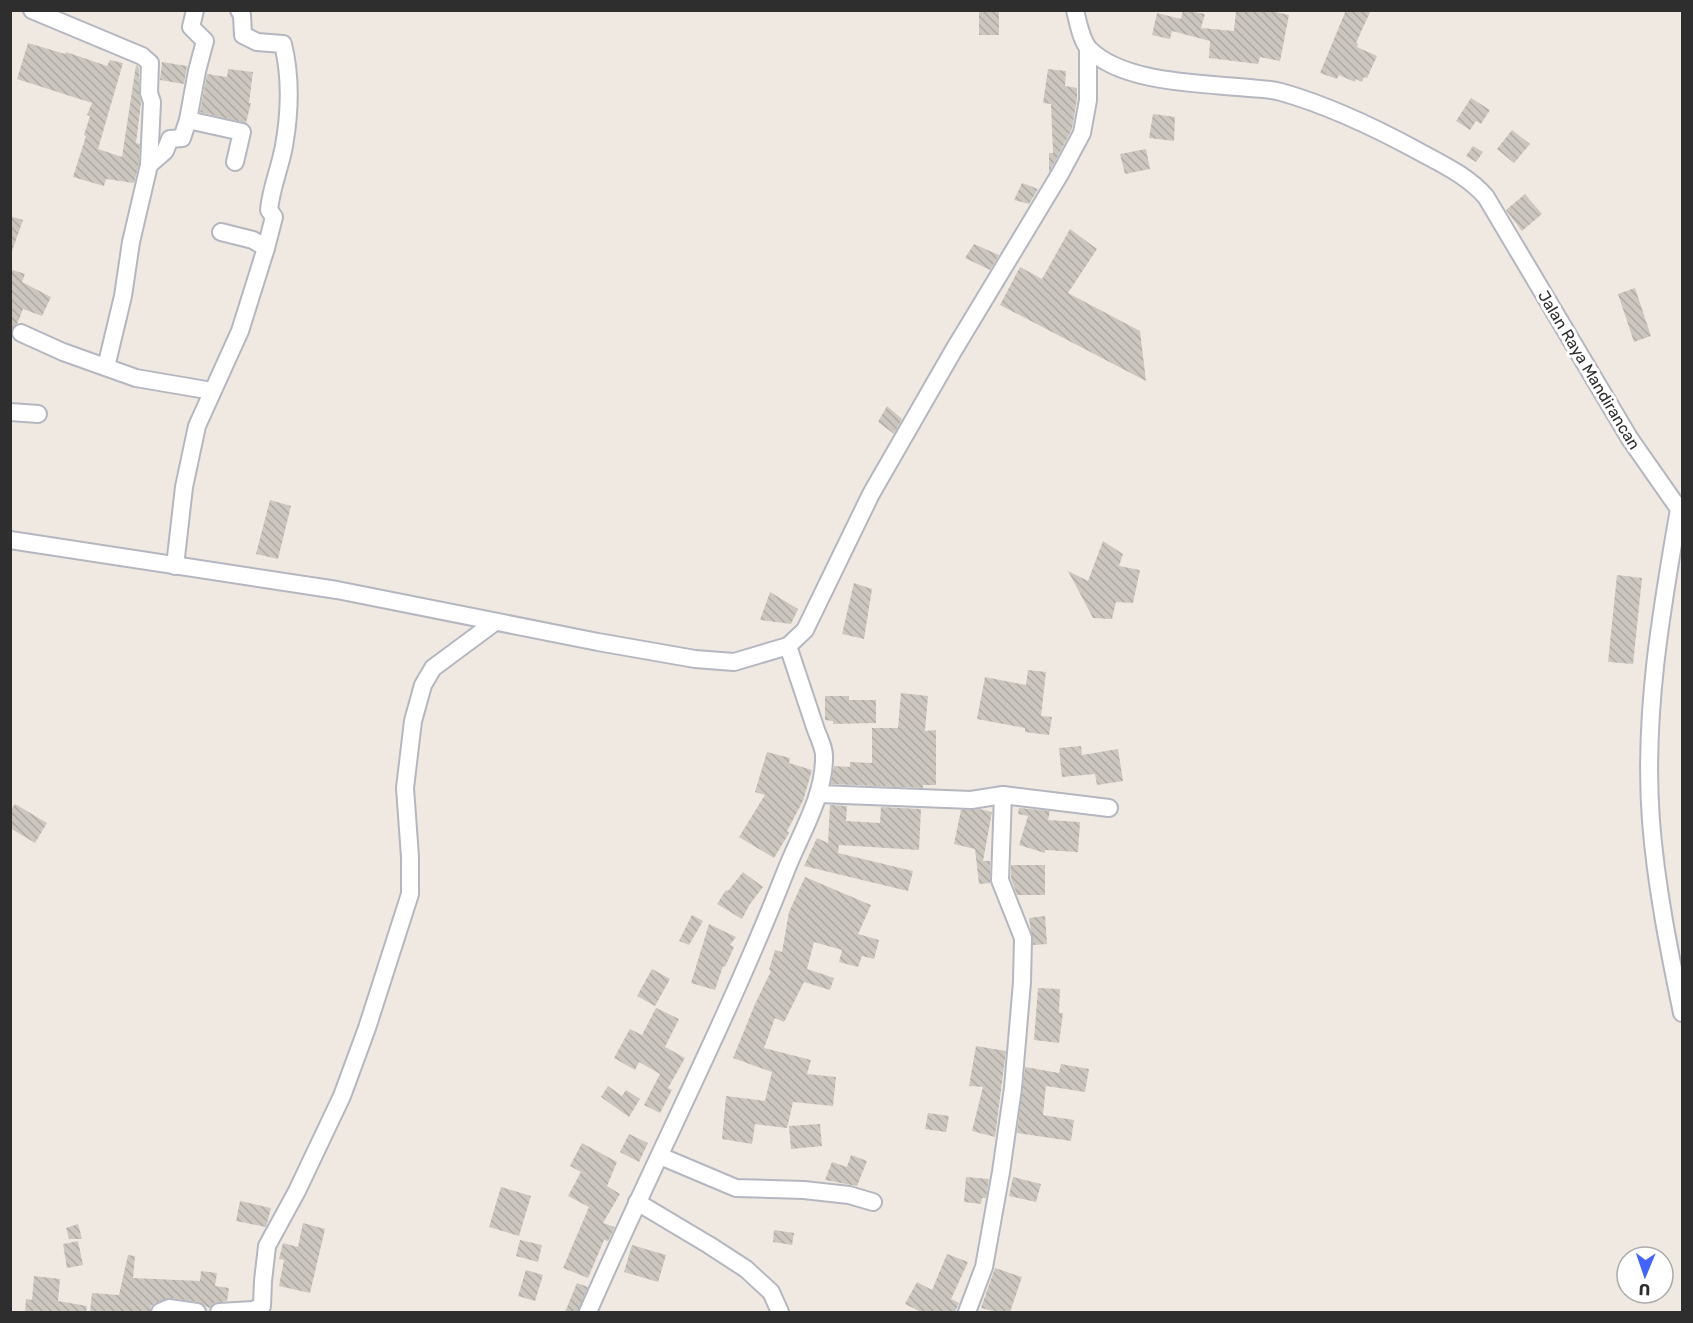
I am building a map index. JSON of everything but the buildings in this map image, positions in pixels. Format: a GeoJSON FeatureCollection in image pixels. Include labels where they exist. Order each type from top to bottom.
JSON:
{"type":"FeatureCollection","features":[{"type":"Feature","properties":{"kind":"street"},"geometry":{"type":"LineString","coordinates":[[32,10],[142,56],[150,63],[152,102],[149,165],[131,242],[123,296],[106,367]]}},
{"type":"Feature","properties":{"kind":"street"},"geometry":{"type":"LineString","coordinates":[[149,165],[165,151],[170,139],[182,138],[188,120],[196,71],[205,41],[191,27],[195,10]]}},
{"type":"Feature","properties":{"kind":"street"},"geometry":{"type":"LineString","coordinates":[[175,566],[184,487],[197,426],[240,331],[266,248],[274,217],[269,210],[271,194],[284,146],[289,92],[283,44],[257,42],[243,35],[242,15],[239,10]]}},
{"type":"Feature","properties":{"kind":"street"},"geometry":{"type":"LineString","coordinates":[[10,540],[337,590],[695,659],[734,662],[788,646],[805,630],[872,494],[951,353],[1082,134],[1088,100],[1088,48],[1075,10]]}},
{"type":"Feature","properties":{"kind":"street","name":"Jalan Raya Mandirancan"},"geometry":{"type":"LineString","coordinates":[[1088,48],[1114,66],[1143,76],[1278,91],[1335,109],[1392,136],[1450,168],[1478,188],[1486,196],[1630,439],[1679,509]]}},
{"type":"Feature","properties":{"kind":"street"},"geometry":{"type":"LineString","coordinates":[[188,120],[242,132],[235,162]]}},
{"type":"Feature","properties":{"kind":"street"},"geometry":{"type":"LineString","coordinates":[[221,232],[252,240],[266,248]]}},
{"type":"Feature","properties":{"kind":"street"},"geometry":{"type":"LineString","coordinates":[[21,333],[63,352],[136,378],[212,391]]}},
{"type":"Feature","properties":{"kind":"street"},"geometry":{"type":"LineString","coordinates":[[10,412],[38,414]]}},
{"type":"Feature","properties":{"kind":"street"},"geometry":{"type":"LineString","coordinates":[[1683,491],[1658,628],[1649,751],[1651,820],[1665,935],[1683,1013]]}},
{"type":"Feature","properties":{"kind":"street"},"geometry":{"type":"LineString","coordinates":[[219,1312],[253,1310],[262,1305],[267,1246],[297,1191],[342,1096],[396,940],[410,894],[405,788],[413,721],[423,685],[433,668],[495,622]]}},
{"type":"Feature","properties":{"kind":"street"},"geometry":{"type":"LineString","coordinates":[[588,1312],[763,928],[819,794],[825,756],[788,646]]}},
{"type":"Feature","properties":{"kind":"street"},"geometry":{"type":"LineString","coordinates":[[819,794],[971,800],[1003,795],[1109,808]]}},
{"type":"Feature","properties":{"kind":"street"},"geometry":{"type":"LineString","coordinates":[[967,1312],[984,1267],[1000,1172],[1013,1088],[1022,982],[1023,938],[1000,880],[1003,795]]}},
{"type":"Feature","properties":{"kind":"street"},"geometry":{"type":"LineString","coordinates":[[660,1156],[736,1188],[804,1190],[849,1195],[873,1202]]}},
{"type":"Feature","properties":{"kind":"street"},"geometry":{"type":"LineString","coordinates":[[637,1202],[746,1269],[771,1292],[780,1312]]}},
{"type":"Feature","properties":{"kind":"street"},"geometry":{"type":"LineString","coordinates":[[160,1312],[169,1308],[197,1312]]}}]}
